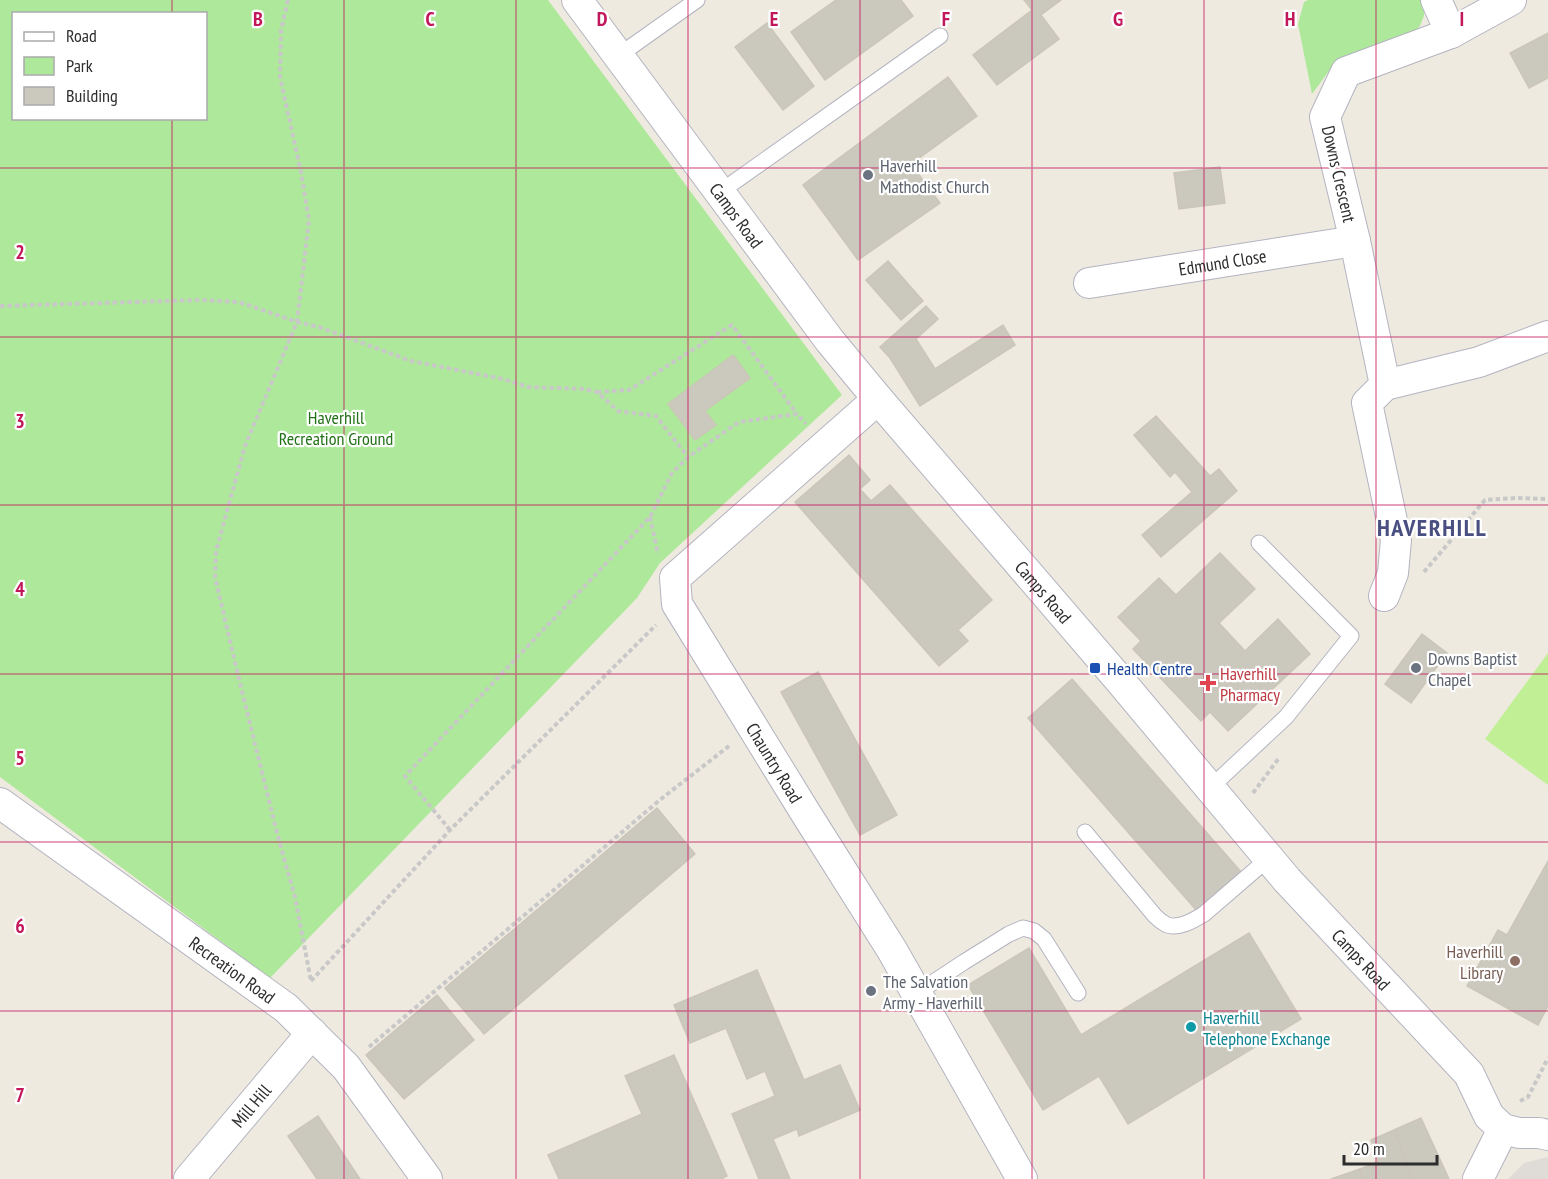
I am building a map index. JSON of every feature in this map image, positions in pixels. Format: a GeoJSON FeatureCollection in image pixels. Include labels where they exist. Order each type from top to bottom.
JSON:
{"type":"FeatureCollection","features":[{"type":"Feature","properties":{"kind":"street","name":"Camps Road"},"geometry":{"type":"LineString","coordinates":[[577,0],[830,341],[1287,880],[1464,1068],[1496,1123]]}},
{"type":"Feature","properties":{"kind":"street"},"geometry":{"type":"LineString","coordinates":[[1436,0],[1451,33]]}},
{"type":"Feature","properties":{"kind":"street","name":"Downs Crescent"},"geometry":{"type":"LineString","coordinates":[[1385,386],[1355,241],[1325,117],[1346,72],[1451,33],[1511,0]]}},
{"type":"Feature","properties":{"kind":"street","name":"Edmund Close"},"geometry":{"type":"LineString","coordinates":[[1089,283],[1355,241]]}},
{"type":"Feature","properties":{"kind":"street"},"geometry":{"type":"LineString","coordinates":[[1384,596],[1393,573],[1396,540],[1367,404],[1385,386],[1479,362],[1548,336]]}},
{"type":"Feature","properties":{"kind":"street"},"geometry":{"type":"LineString","coordinates":[[677,604],[675,578],[878,399]]}},
{"type":"Feature","properties":{"kind":"street","name":"Chauntry Road"},"geometry":{"type":"LineString","coordinates":[[677,604],[892,950],[1022,1179]]}},
{"type":"Feature","properties":{"kind":"street","name":"Recreation Road"},"geometry":{"type":"LineString","coordinates":[[0,802],[286,1008],[346,1067],[427,1179]]}},
{"type":"Feature","properties":{"kind":"street","name":"Mill Hill"},"geometry":{"type":"LineString","coordinates":[[189,1179],[312,1033]]}},
{"type":"Feature","properties":{"kind":"street"},"geometry":{"type":"LineString","coordinates":[[1478,1179],[1496,1123],[1520,1133],[1539,1132],[1548,1135]]}},
{"type":"Feature","properties":{"kind":"lane"},"geometry":{"type":"LineString","coordinates":[[618,56],[697,0]]}},
{"type":"Feature","properties":{"kind":"lane"},"geometry":{"type":"LineString","coordinates":[[720,192],[940,36]]}},
{"type":"Feature","properties":{"kind":"lane"},"geometry":{"type":"LineString","coordinates":[[1210,788],[1286,717],[1351,636],[1259,543]]}},
{"type":"Feature","properties":{"kind":"lane"},"geometry":{"type":"LineString","coordinates":[[1086,832],[1155,916],[1166,925],[1180,926],[1204,914],[1269,858]]}},
{"type":"Feature","properties":{"kind":"lane"},"geometry":{"type":"LineString","coordinates":[[917,993],[1009,934],[1023,928],[1034,931],[1044,939],[1078,993]]}},
{"type":"Feature","properties":{"kind":"path"},"geometry":{"type":"LineString","coordinates":[[288,0],[281,30],[280,77],[309,220],[297,322],[245,446],[216,551],[216,577],[238,675],[295,897],[311,981]]}},
{"type":"Feature","properties":{"kind":"path"},"geometry":{"type":"LineString","coordinates":[[0,306],[200,300],[239,302],[319,327],[411,361],[503,379],[528,387],[583,389],[597,392],[629,390],[732,325],[797,414],[825,446]]}},
{"type":"Feature","properties":{"kind":"path"},"geometry":{"type":"LineString","coordinates":[[597,392],[618,411],[656,416],[688,457]]}},
{"type":"Feature","properties":{"kind":"path"},"geometry":{"type":"LineString","coordinates":[[450,830],[405,776],[650,517],[672,473],[688,457],[739,423],[797,414]]}},
{"type":"Feature","properties":{"kind":"path"},"geometry":{"type":"LineString","coordinates":[[1418,579],[1485,500],[1548,499]]}},
{"type":"Feature","properties":{"kind":"path"},"geometry":{"type":"LineString","coordinates":[[286,1008],[450,830],[677,604]]}},
{"type":"Feature","properties":{"kind":"path"},"geometry":{"type":"LineString","coordinates":[[346,1067],[660,799],[753,727]]}},
{"type":"Feature","properties":{"kind":"path"},"geometry":{"type":"LineString","coordinates":[[1496,1123],[1528,1097],[1548,1058]]}},
{"type":"Feature","properties":{"kind":"green space","name":"Haverhill Recreation Ground"},"geometry":{"type":"Polygon","coordinates":[[[0,0],[548,0],[842,395],[660,563],[637,598],[270,978],[0,777],[0,0]]]}},
{"type":"Feature","properties":{"kind":"green space"},"geometry":{"type":"Polygon","coordinates":[[[1308,0],[1424,0],[1424,16],[1418,30],[1337,60],[1312,94],[1298,24],[1304,2],[1308,0]]]}},
{"type":"Feature","properties":{"kind":"green space"},"geometry":{"type":"Polygon","coordinates":[[[1548,653],[1548,785],[1485,739],[1548,653]]]}},
{"type":"Feature","properties":{"kind":"shaded area"},"geometry":{"type":"Polygon","coordinates":[[[1548,1157],[1548,1179],[1508,1179],[1524,1163],[1548,1157]]]}},
{"type":"Feature","properties":{"kind":"building"},"geometry":{"type":"Polygon","coordinates":[[[836,0],[901,0],[913,16],[825,80],[791,32],[836,0]]]}},
{"type":"Feature","properties":{"kind":"building"},"geometry":{"type":"Polygon","coordinates":[[[1024,0],[1061,0],[1041,15],[1059,39],[997,85],[973,55],[1032,10],[1024,0]]]}},
{"type":"Feature","properties":{"kind":"building"},"geometry":{"type":"Polygon","coordinates":[[[767,23],[814,86],[783,110],[735,47],[767,23]]]}},
{"type":"Feature","properties":{"kind":"building"},"geometry":{"type":"Polygon","coordinates":[[[1548,33],[1548,78],[1529,88],[1510,53],[1548,33]]]}},
{"type":"Feature","properties":{"kind":"building","name":"Haverhill Mathodist Church"},"geometry":{"type":"Polygon","coordinates":[[[948,77],[977,116],[911,164],[940,203],[858,260],[803,185],[948,77]]]}},
{"type":"Feature","properties":{"kind":"building"},"geometry":{"type":"Polygon","coordinates":[[[1220,167],[1225,203],[1179,209],[1174,173],[1220,167]]]}},
{"type":"Feature","properties":{"kind":"building"},"geometry":{"type":"Polygon","coordinates":[[[888,261],[923,301],[901,320],[866,280],[888,261]]]}},
{"type":"Feature","properties":{"kind":"building"},"geometry":{"type":"Polygon","coordinates":[[[926,306],[938,319],[916,339],[935,369],[1003,325],[1015,345],[920,406],[890,358],[880,347],[926,306]]]}},
{"type":"Feature","properties":{"kind":"building"},"geometry":{"type":"Polygon","coordinates":[[[733,355],[750,378],[705,411],[716,425],[695,440],[668,404],[733,355]]]}},
{"type":"Feature","properties":{"kind":"building"},"geometry":{"type":"Polygon","coordinates":[[[1156,416],[1210,476],[1219,469],[1237,491],[1161,557],[1142,535],[1192,492],[1175,472],[1170,477],[1134,435],[1156,416]]]}},
{"type":"Feature","properties":{"kind":"building"},"geometry":{"type":"Polygon","coordinates":[[[849,455],[870,480],[860,489],[871,501],[890,485],[992,600],[958,630],[968,641],[939,666],[795,502],[849,455]]]}},
{"type":"Feature","properties":{"kind":"building"},"geometry":{"type":"Polygon","coordinates":[[[1220,553],[1255,589],[1219,623],[1245,651],[1278,619],[1310,654],[1228,731],[1210,712],[1201,721],[1133,649],[1141,641],[1118,617],[1159,578],[1176,595],[1220,553]]]}},
{"type":"Feature","properties":{"kind":"building","name":"Downs Baptist Chapel"},"geometry":{"type":"Polygon","coordinates":[[[1422,634],[1447,653],[1411,703],[1385,684],[1422,634]]]}},
{"type":"Feature","properties":{"kind":"building"},"geometry":{"type":"Polygon","coordinates":[[[818,672],[897,815],[860,835],[781,692],[818,672]]]}},
{"type":"Feature","properties":{"kind":"building"},"geometry":{"type":"Polygon","coordinates":[[[1072,679],[1242,873],[1197,911],[1028,718],[1072,679]]]}},
{"type":"Feature","properties":{"kind":"building"},"geometry":{"type":"Polygon","coordinates":[[[657,808],[695,854],[484,1034],[445,988],[657,808]]]}},
{"type":"Feature","properties":{"kind":"building","name":"Haverhill Library"},"geometry":{"type":"Polygon","coordinates":[[[1548,861],[1548,1006],[1538,1025],[1467,986],[1498,930],[1507,935],[1548,861]]]}},
{"type":"Feature","properties":{"kind":"building","name":"Haverhill Telephone Exchange"},"geometry":{"type":"Polygon","coordinates":[[[1249,933],[1301,1019],[1128,1124],[1099,1076],[1043,1110],[968,985],[1029,948],[1081,1035],[1249,933]]]}},
{"type":"Feature","properties":{"kind":"building"},"geometry":{"type":"Polygon","coordinates":[[[757,970],[804,1080],[840,1065],[860,1110],[799,1136],[797,1129],[773,1139],[790,1179],[759,1179],[732,1114],[775,1096],[765,1071],[747,1079],[726,1028],[690,1043],[674,1005],[757,970]]]}},
{"type":"Feature","properties":{"kind":"building"},"geometry":{"type":"Polygon","coordinates":[[[437,995],[474,1040],[404,1099],[366,1055],[437,995]]]}},
{"type":"Feature","properties":{"kind":"building"},"geometry":{"type":"Polygon","coordinates":[[[674,1055],[727,1176],[721,1179],[559,1179],[548,1155],[642,1114],[625,1076],[674,1055]]]}},
{"type":"Feature","properties":{"kind":"building"},"geometry":{"type":"Polygon","coordinates":[[[318,1116],[360,1179],[317,1179],[288,1136],[318,1116]]]}},
{"type":"Feature","properties":{"kind":"building"},"geometry":{"type":"Polygon","coordinates":[[[1421,1118],[1449,1179],[1412,1179],[1394,1130],[1421,1118]]]}},
{"type":"Feature","properties":{"kind":"building"},"geometry":{"type":"Polygon","coordinates":[[[1394,1130],[1412,1179],[1363,1179],[1360,1169],[1378,1162],[1371,1140],[1394,1130]]]}},
{"type":"Feature","properties":{"kind":"building"},"geometry":{"type":"Polygon","coordinates":[[[1360,1169],[1363,1179],[1331,1179],[1360,1169]]]}},
{"type":"Feature","properties":{"kind":"place","name":"Haverhill Mathodist Church"},"geometry":{"type":"Point","coordinates":[868,175]}},
{"type":"Feature","properties":{"kind":"place","name":"Health Centre"},"geometry":{"type":"Point","coordinates":[1095,668]}},
{"type":"Feature","properties":{"kind":"place","name":"Downs Baptist Chapel"},"geometry":{"type":"Point","coordinates":[1416,668]}},
{"type":"Feature","properties":{"kind":"place","name":"Haverhill Pharmacy"},"geometry":{"type":"Point","coordinates":[1208,683]}},
{"type":"Feature","properties":{"kind":"place","name":"Haverhill Library"},"geometry":{"type":"Point","coordinates":[1515,961]}},
{"type":"Feature","properties":{"kind":"place","name":"The Salvation Army - Haverhill"},"geometry":{"type":"Point","coordinates":[871,991]}},
{"type":"Feature","properties":{"kind":"place","name":"Haverhill Telephone Exchange"},"geometry":{"type":"Point","coordinates":[1191,1027]}},
{"type":"Feature","properties":{"kind":"district","name":"HAVERHILL"},"geometry":{"type":"Point","coordinates":[1432,527]}}]}
